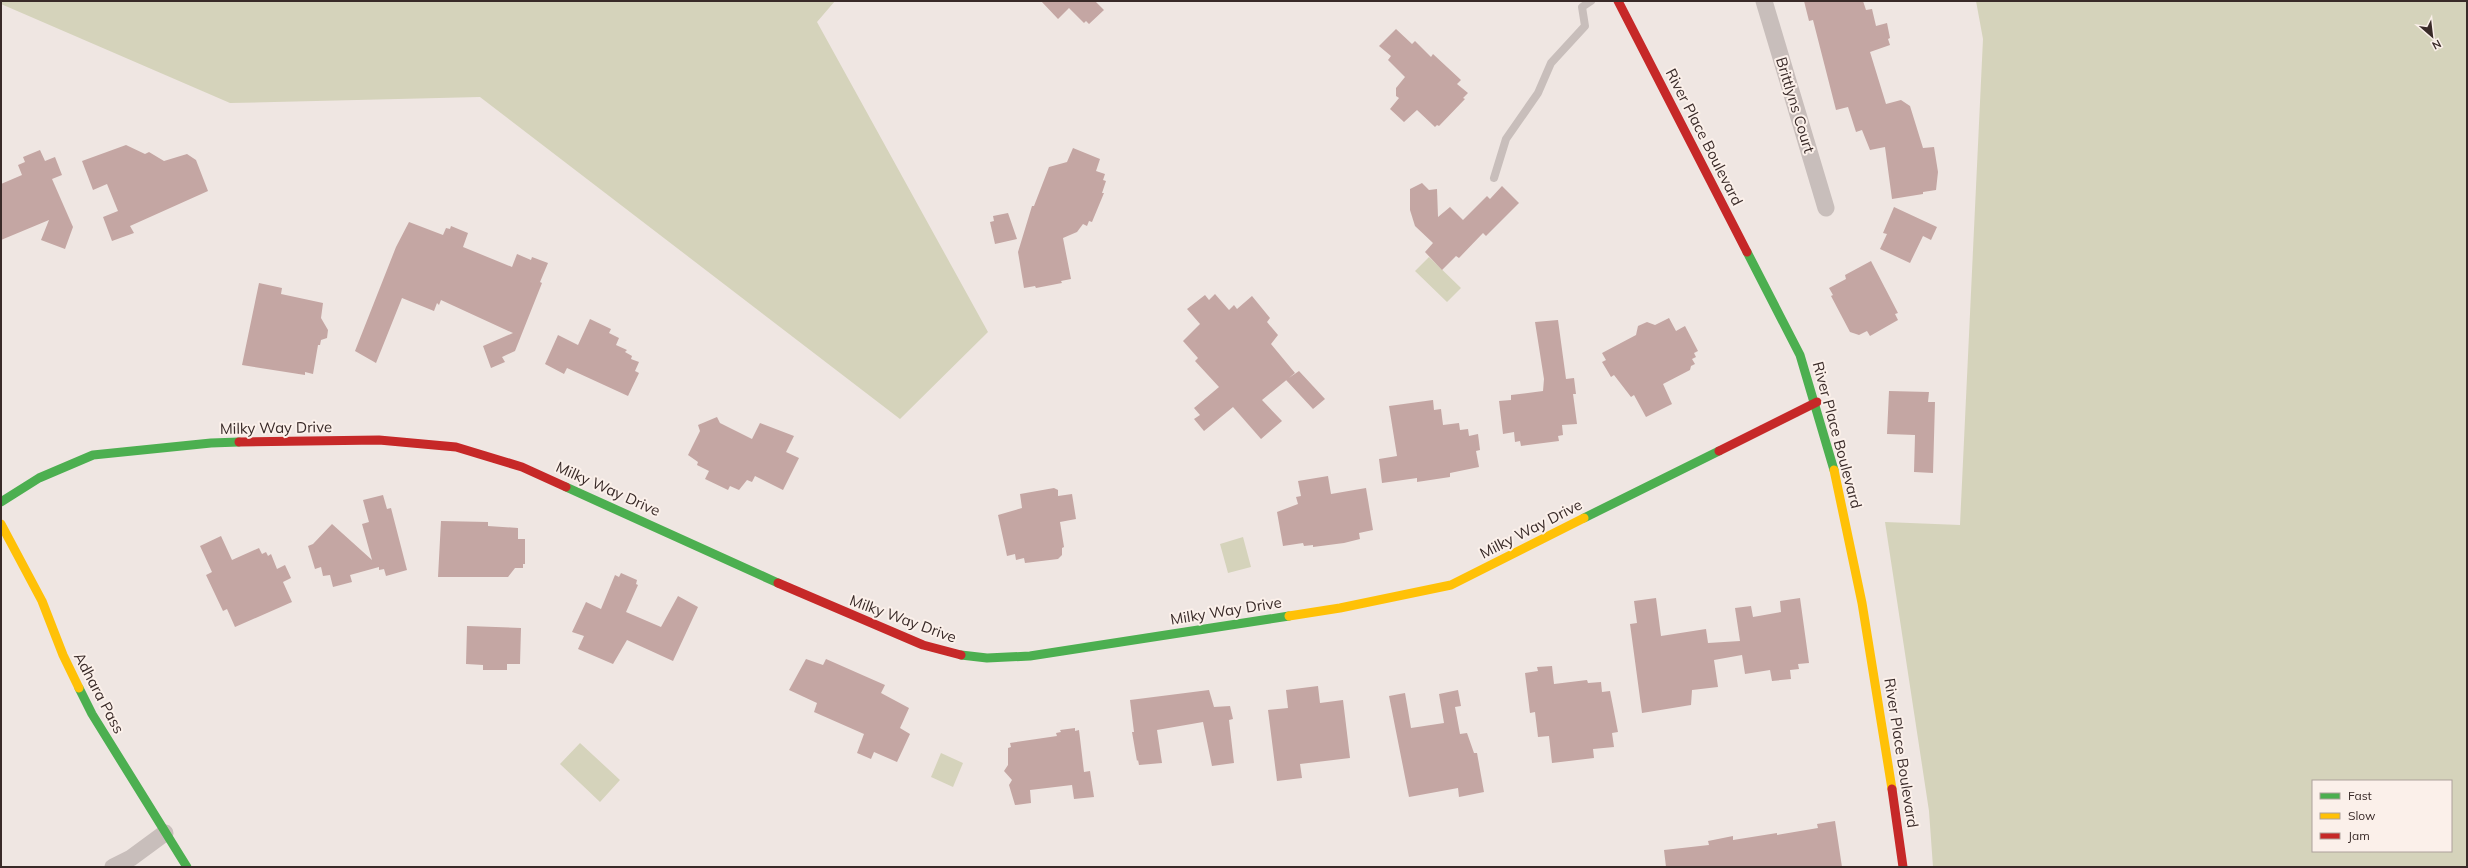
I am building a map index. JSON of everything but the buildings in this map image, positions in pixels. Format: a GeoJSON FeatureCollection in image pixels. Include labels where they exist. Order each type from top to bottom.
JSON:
{"type":"FeatureCollection","features":[{"type":"Feature","properties":{"kind":"street","name":"River Place Boulevard"},"geometry":{"type":"LineString","coordinates":[[1618,1],[1800,355],[1816,402],[1853,552],[1901,840],[1903,867]]}},
{"type":"Feature","properties":{"kind":"street","name":"Brittlyns Court"},"geometry":{"type":"LineString","coordinates":[[1764,1],[1826,208]]}},
{"type":"Feature","properties":{"kind":"street","name":"Milky Way Drive"},"geometry":{"type":"LineString","coordinates":[[1,502],[39,478],[93,455],[211,443],[379,440],[456,447],[522,466],[846,614],[923,645],[964,656],[987,658],[1030,656],[1340,608],[1451,585],[1816,402]]}},
{"type":"Feature","properties":{"kind":"street","name":"Adhara Pass"},"geometry":{"type":"LineString","coordinates":[[1,524],[42,600],[63,655],[92,714],[187,867]]}},
{"type":"Feature","properties":{"kind":"street"},"geometry":{"type":"LineString","coordinates":[[113,867],[131,858],[165,833]]}},
{"type":"Feature","properties":{"kind":"lane"},"geometry":{"type":"LineString","coordinates":[[1494,178],[1506,138],[1538,93],[1551,63],[1585,26],[1582,7],[1591,1]]}},
{"type":"Feature","properties":{"kind":"shaded area"},"geometry":{"type":"Polygon","coordinates":[[[1,1],[835,1],[817,22],[988,332],[900,419],[480,97],[230,103],[1,4],[1,1]]]}},
{"type":"Feature","properties":{"kind":"shaded area"},"geometry":{"type":"Polygon","coordinates":[[[1976,1],[2467,1],[2467,867],[1933,867],[1929,811],[1885,522],[1960,525],[1983,39],[1976,1]]]}},
{"type":"Feature","properties":{"kind":"shaded area"},"geometry":{"type":"Polygon","coordinates":[[[1429,257],[1461,288],[1447,302],[1415,271],[1429,257]]]}},
{"type":"Feature","properties":{"kind":"shaded area"},"geometry":{"type":"Polygon","coordinates":[[[1243,537],[1251,567],[1228,573],[1220,544],[1243,537]]]}},
{"type":"Feature","properties":{"kind":"shaded area"},"geometry":{"type":"Polygon","coordinates":[[[580,743],[620,780],[600,802],[560,764],[580,743]]]}},
{"type":"Feature","properties":{"kind":"shaded area"},"geometry":{"type":"Polygon","coordinates":[[[941,753],[963,763],[953,787],[931,777],[941,753]]]}},
{"type":"Feature","properties":{"kind":"traffic: fast"},"geometry":{"type":"LineString","coordinates":[[1747,252],[1800,355],[1834,470]]}},
{"type":"Feature","properties":{"kind":"traffic: fast"},"geometry":{"type":"LineString","coordinates":[[1,502],[39,478],[93,455],[211,443],[239,442]]}},
{"type":"Feature","properties":{"kind":"traffic: fast"},"geometry":{"type":"LineString","coordinates":[[1584,518],[1719,451]]}},
{"type":"Feature","properties":{"kind":"traffic: fast"},"geometry":{"type":"LineString","coordinates":[[566,487],[778,583]]}},
{"type":"Feature","properties":{"kind":"traffic: fast"},"geometry":{"type":"LineString","coordinates":[[961,655],[987,658],[1030,656],[1289,616]]}},
{"type":"Feature","properties":{"kind":"traffic: fast"},"geometry":{"type":"LineString","coordinates":[[79,688],[92,714],[187,867]]}},
{"type":"Feature","properties":{"kind":"traffic: slow"},"geometry":{"type":"LineString","coordinates":[[1834,470],[1862,603],[1892,789]]}},
{"type":"Feature","properties":{"kind":"traffic: slow"},"geometry":{"type":"LineString","coordinates":[[1289,616],[1340,608],[1451,585],[1584,518]]}},
{"type":"Feature","properties":{"kind":"traffic: slow"},"geometry":{"type":"LineString","coordinates":[[1,524],[42,601],[63,655],[79,688]]}},
{"type":"Feature","properties":{"kind":"traffic: jam"},"geometry":{"type":"LineString","coordinates":[[1618,1],[1747,252]]}},
{"type":"Feature","properties":{"kind":"traffic: jam"},"geometry":{"type":"LineString","coordinates":[[1719,451],[1817,402]]}},
{"type":"Feature","properties":{"kind":"traffic: jam"},"geometry":{"type":"LineString","coordinates":[[239,442],[379,440],[456,447],[522,467],[566,487]]}},
{"type":"Feature","properties":{"kind":"traffic: jam"},"geometry":{"type":"LineString","coordinates":[[778,583],[923,645],[961,655]]}},
{"type":"Feature","properties":{"kind":"traffic: jam"},"geometry":{"type":"LineString","coordinates":[[1892,789],[1903,867]]}}]}
